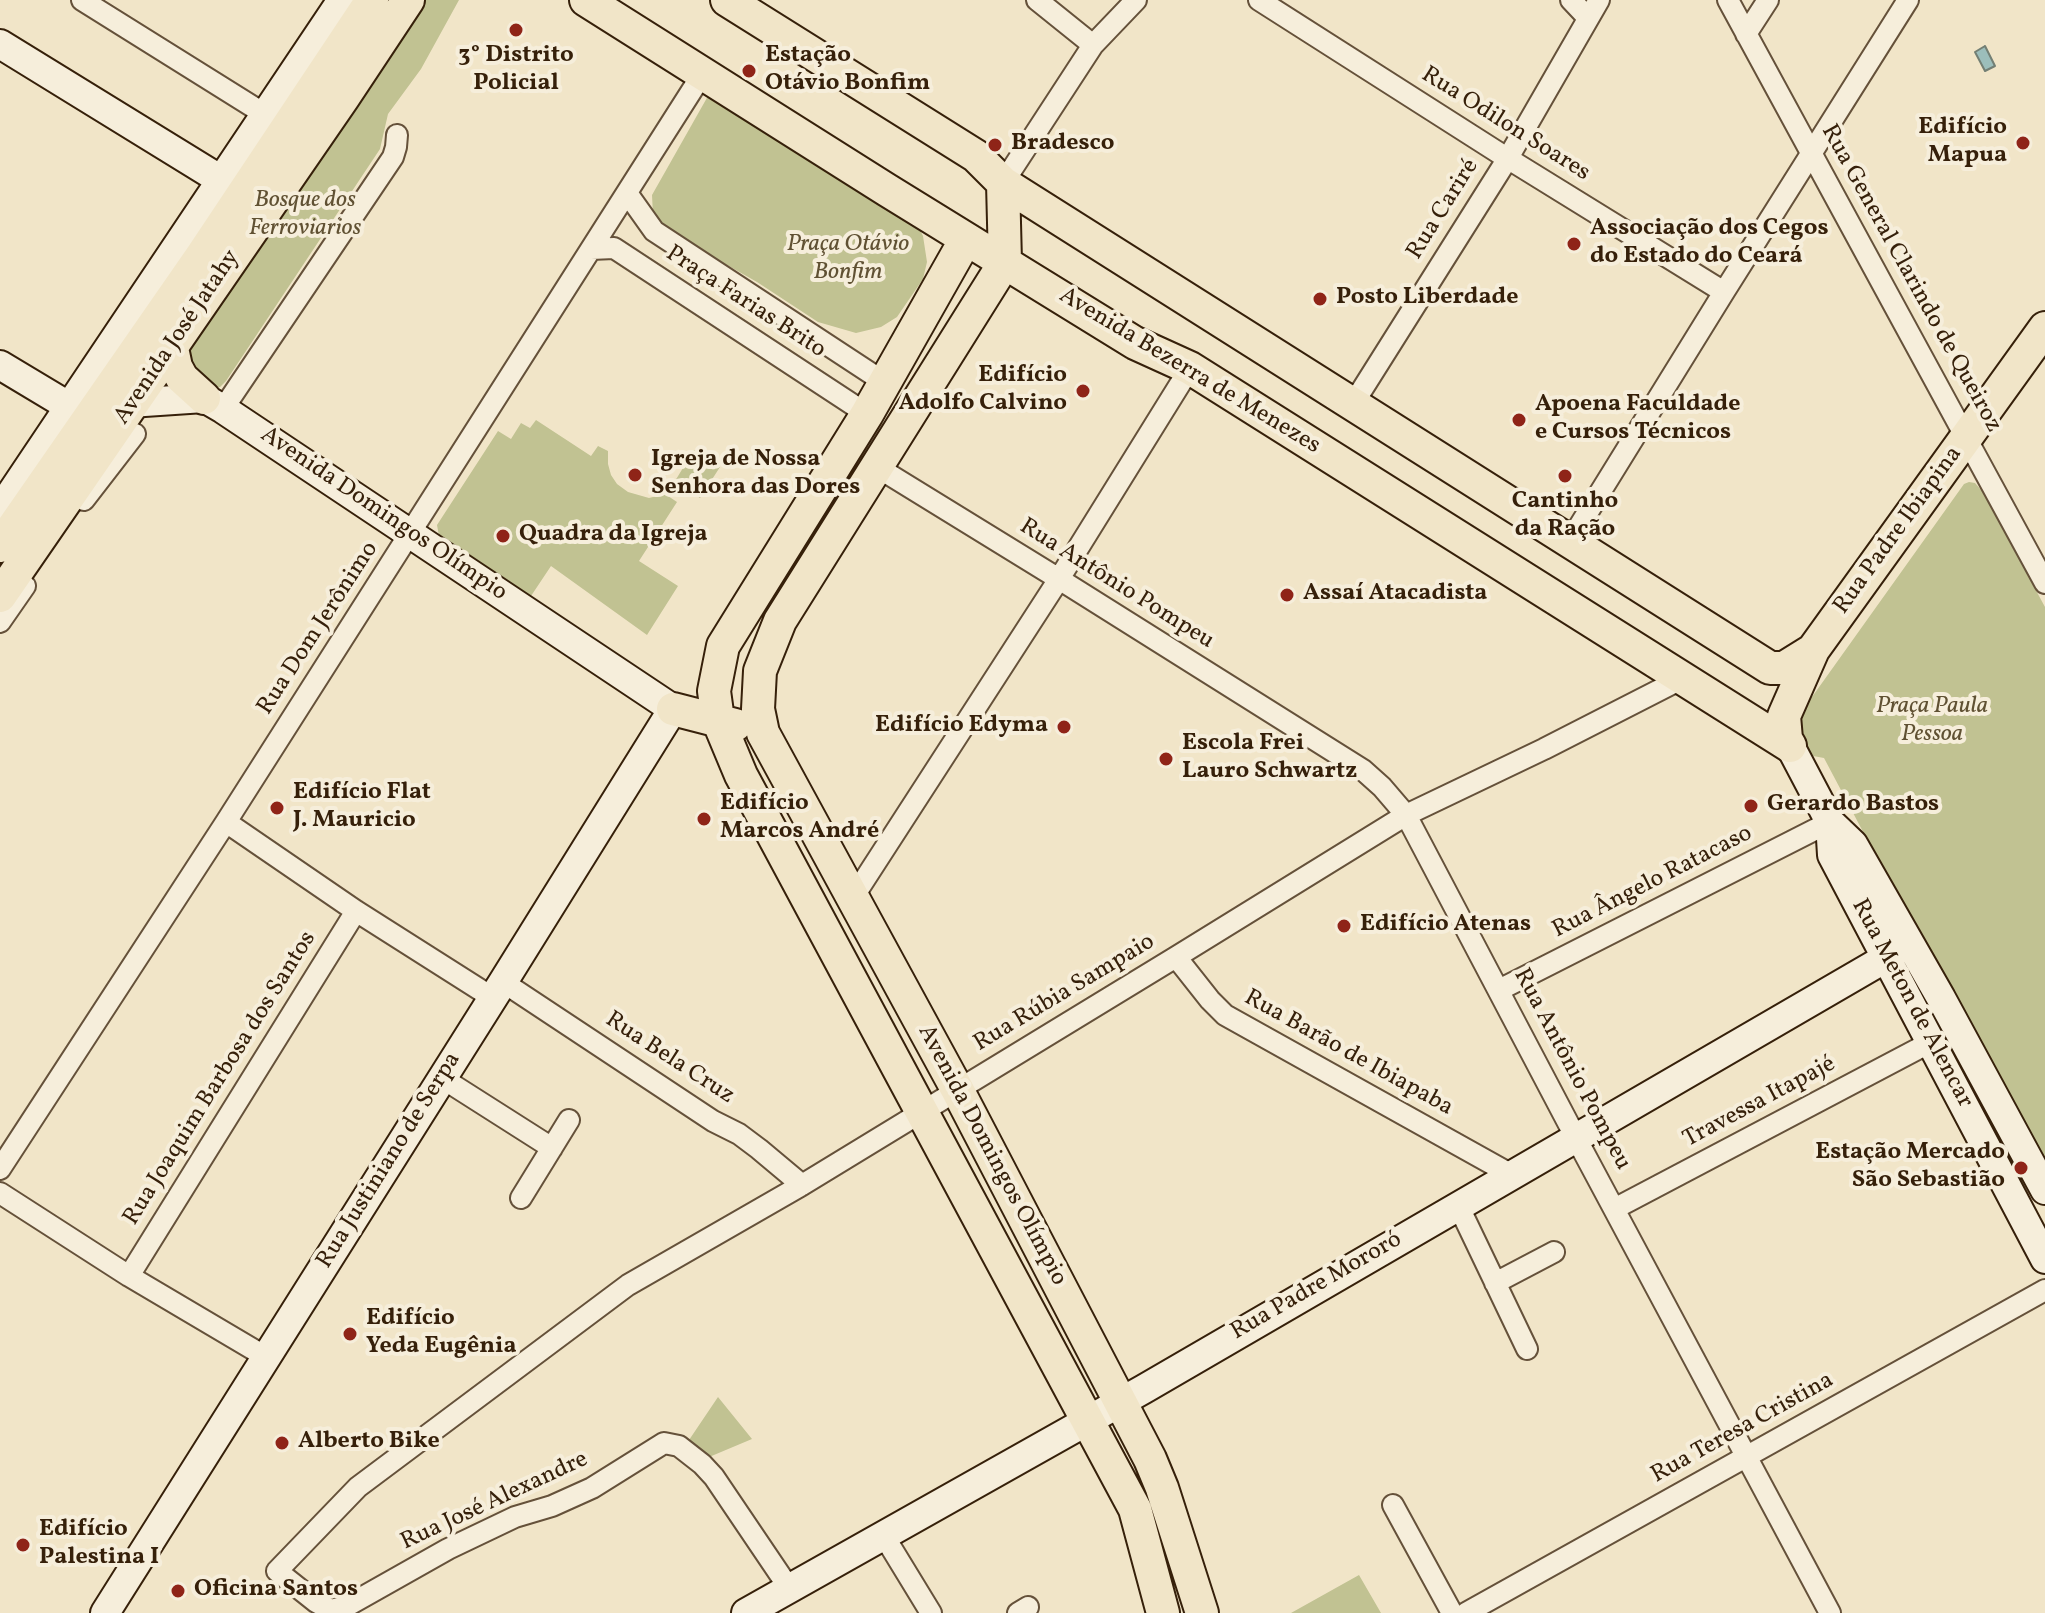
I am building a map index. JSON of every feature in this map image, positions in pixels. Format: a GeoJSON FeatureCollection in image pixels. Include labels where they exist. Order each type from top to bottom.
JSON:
{"type":"FeatureCollection","features":[{"type":"Feature","properties":{"kind":"main road","name":"Avenida José Jatahy"},"geometry":{"type":"LineString","coordinates":[[0,546],[84,406],[202,255],[372,0]]}},
{"type":"Feature","properties":{"kind":"main road","name":"Avenida José Jatahy"},"geometry":{"type":"LineString","coordinates":[[0,596],[135,418],[172,348],[408,0]]}},
{"type":"Feature","properties":{"kind":"main road","name":"Avenida Bezerra de Menezes"},"geometry":{"type":"LineString","coordinates":[[586,0],[1135,343],[1190,368],[1790,746]]}},
{"type":"Feature","properties":{"kind":"main road"},"geometry":{"type":"LineString","coordinates":[[727,0],[976,156],[1003,183],[1770,668],[1784,668],[1813,650]]}},
{"type":"Feature","properties":{"kind":"main road"},"geometry":{"type":"LineString","coordinates":[[673,709],[716,706],[760,671],[780,621],[1005,262],[1003,183]]}},
{"type":"Feature","properties":{"kind":"main road"},"geometry":{"type":"LineString","coordinates":[[202,209],[202,255]]}},
{"type":"Feature","properties":{"kind":"main road"},"geometry":{"type":"LineString","coordinates":[[716,706],[723,646],[867,414],[966,239]]}},
{"type":"Feature","properties":{"kind":"main road","name":"Rua Padre Ibiapina"},"geometry":{"type":"LineString","coordinates":[[1790,746],[1786,739],[1784,716],[1813,650],[2045,328]]}},
{"type":"Feature","properties":{"kind":"main road"},"geometry":{"type":"LineString","coordinates":[[172,348],[182,378],[213,404]]}},
{"type":"Feature","properties":{"kind":"main road","name":"Avenida Domingos Olímpio"},"geometry":{"type":"LineString","coordinates":[[760,671],[758,709],[763,733],[957,1089],[1121,1402],[1162,1488],[1202,1613]]}},
{"type":"Feature","properties":{"kind":"main road"},"geometry":{"type":"LineString","coordinates":[[716,706],[751,738],[790,815],[806,839],[831,859]]}},
{"type":"Feature","properties":{"kind":"main road","name":"Avenida Domingos Olímpio"},"geometry":{"type":"LineString","coordinates":[[716,706],[741,775],[1135,1509],[1163,1613]]}},
{"type":"Feature","properties":{"kind":"street"},"geometry":{"type":"LineString","coordinates":[[82,0],[266,115]]}},
{"type":"Feature","properties":{"kind":"street","name":"Avenida José Jatahy"},"geometry":{"type":"LineString","coordinates":[[0,510],[84,406],[202,209],[342,0]]}},
{"type":"Feature","properties":{"kind":"street"},"geometry":{"type":"LineString","coordinates":[[1037,0],[1093,45]]}},
{"type":"Feature","properties":{"kind":"street"},"geometry":{"type":"LineString","coordinates":[[1003,183],[1093,45],[1136,0]]}},
{"type":"Feature","properties":{"kind":"street","name":"Rua Odilon Soares"},"geometry":{"type":"LineString","coordinates":[[1259,0],[1724,292]]}},
{"type":"Feature","properties":{"kind":"street"},"geometry":{"type":"LineString","coordinates":[[1571,0],[1594,9]]}},
{"type":"Feature","properties":{"kind":"street","name":"Rua General Clarindo de Queiroz"},"geometry":{"type":"LineString","coordinates":[[1728,0],[2045,583]]}},
{"type":"Feature","properties":{"kind":"street"},"geometry":{"type":"LineString","coordinates":[[1746,34],[1768,0]]}},
{"type":"Feature","properties":{"kind":"street"},"geometry":{"type":"LineString","coordinates":[[1570,541],[1908,0]]}},
{"type":"Feature","properties":{"kind":"street","name":"Rua Cariré"},"geometry":{"type":"LineString","coordinates":[[1353,404],[1508,158],[1594,9]]}},
{"type":"Feature","properties":{"kind":"street"},"geometry":{"type":"LineString","coordinates":[[0,44],[221,180]]}},
{"type":"Feature","properties":{"kind":"street","name":"Rua Dom Jerônimo"},"geometry":{"type":"LineString","coordinates":[[0,1169],[226,822],[703,73]]}},
{"type":"Feature","properties":{"kind":"street"},"geometry":{"type":"LineString","coordinates":[[0,365],[84,406],[135,418],[213,404],[393,157],[397,135]]}},
{"type":"Feature","properties":{"kind":"street","name":"Praça Farias Brito"},"geometry":{"type":"LineString","coordinates":[[627,193],[654,231],[884,382]]}},
{"type":"Feature","properties":{"kind":"street","name":"Praça Farias Brito"},"geometry":{"type":"LineString","coordinates":[[591,249],[614,248],[867,414]]}},
{"type":"Feature","properties":{"kind":"street"},"geometry":{"type":"LineString","coordinates":[[852,899],[1059,579],[1190,368]]}},
{"type":"Feature","properties":{"kind":"street","name":"Avenida Domingos Olímpio"},"geometry":{"type":"LineString","coordinates":[[213,404],[673,709]]}},
{"type":"Feature","properties":{"kind":"street","name":"Rua Antônio Pompeu"},"geometry":{"type":"LineString","coordinates":[[877,467],[1363,770],[1406,815],[1830,1613]]}},
{"type":"Feature","properties":{"kind":"street","name":"Avenida José Jatahy"},"geometry":{"type":"LineString","coordinates":[[0,622],[84,487]]}},
{"type":"Feature","properties":{"kind":"street","name":"Rua Rúbia Sampaio"},"geometry":{"type":"LineString","coordinates":[[325,1609],[277,1571],[358,1487],[628,1285],[802,1185],[1406,815],[1681,679]]}},
{"type":"Feature","properties":{"kind":"street","name":"Rua Justiniano de Serpa"},"geometry":{"type":"LineString","coordinates":[[105,1613],[673,709]]}},
{"type":"Feature","properties":{"kind":"street","name":"Rua Meton de Alencar"},"geometry":{"type":"LineString","coordinates":[[1790,746],[1830,822],[1832,855],[2045,1259]]}},
{"type":"Feature","properties":{"kind":"street","name":"Rua Bela Cruz"},"geometry":{"type":"LineString","coordinates":[[226,822],[356,911],[498,990],[739,1134],[802,1185]]}},
{"type":"Feature","properties":{"kind":"street"},"geometry":{"type":"LineString","coordinates":[[1830,822],[1853,844],[2045,1190]]}},
{"type":"Feature","properties":{"kind":"street","name":"Rua Ângelo Ratacaso"},"geometry":{"type":"LineString","coordinates":[[1499,990],[1830,822]]}},
{"type":"Feature","properties":{"kind":"street","name":"Rua Joaquim Barbosa dos Santos"},"geometry":{"type":"LineString","coordinates":[[129,1276],[356,911]]}},
{"type":"Feature","properties":{"kind":"street","name":"Rua Barão de Ibiapaba"},"geometry":{"type":"LineString","coordinates":[[1176,957],[1225,1015],[1512,1175]]}},
{"type":"Feature","properties":{"kind":"street","name":"Rua Padre Mororó"},"geometry":{"type":"LineString","coordinates":[[746,1613],[1088,1421],[1886,958]]}},
{"type":"Feature","properties":{"kind":"street","name":"Travessa Itapajé"},"geometry":{"type":"LineString","coordinates":[[1614,1209],[1931,1042]]}},
{"type":"Feature","properties":{"kind":"street"},"geometry":{"type":"LineString","coordinates":[[442,1078],[552,1148]]}},
{"type":"Feature","properties":{"kind":"street"},"geometry":{"type":"LineString","coordinates":[[521,1198],[569,1120]]}},
{"type":"Feature","properties":{"kind":"street"},"geometry":{"type":"LineString","coordinates":[[0,1193],[129,1276],[266,1357]]}},
{"type":"Feature","properties":{"kind":"street"},"geometry":{"type":"LineString","coordinates":[[1458,1205],[1527,1349]]}},
{"type":"Feature","properties":{"kind":"street"},"geometry":{"type":"LineString","coordinates":[[1495,1283],[1554,1252]]}},
{"type":"Feature","properties":{"kind":"street","name":"Rua Teresa Cristina"},"geometry":{"type":"LineString","coordinates":[[1466,1613],[2045,1290]]}},
{"type":"Feature","properties":{"kind":"street","name":"Rua José Alexandre"},"geometry":{"type":"LineString","coordinates":[[325,1609],[347,1606],[448,1549],[515,1517],[552,1506],[592,1488],[664,1443],[679,1446],[714,1477],[789,1588]]}},
{"type":"Feature","properties":{"kind":"street"},"geometry":{"type":"LineString","coordinates":[[1393,1505],[1452,1613]]}},
{"type":"Feature","properties":{"kind":"street"},"geometry":{"type":"LineString","coordinates":[[884,1536],[931,1613]]}},
{"type":"Feature","properties":{"kind":"green space","name":"Bosque dos Ferroviarios"},"geometry":{"type":"Polygon","coordinates":[[[422,0],[459,0],[421,69],[388,114],[380,149],[226,381],[220,387],[213,388],[182,359],[422,0]]]}},
{"type":"Feature","properties":{"kind":"green space","name":"Praça Otávio Bonfim"},"geometry":{"type":"Polygon","coordinates":[[[708,96],[916,222],[923,236],[927,262],[923,279],[897,317],[881,327],[856,333],[818,322],[757,282],[667,231],[653,215],[652,195],[708,96]]]}},
{"type":"Feature","properties":{"kind":"green space"},"geometry":{"type":"Polygon","coordinates":[[[536,420],[591,456],[598,446],[608,451],[611,475],[628,492],[649,498],[665,494],[677,502],[639,561],[678,586],[647,635],[551,566],[531,596],[439,536],[437,525],[498,431],[511,439],[521,423],[530,428],[536,420]]]}},
{"type":"Feature","properties":{"kind":"green space"},"geometry":{"type":"Polygon","coordinates":[[[694,450],[720,467],[700,498],[675,481],[694,450]]]}},
{"type":"Feature","properties":{"kind":"green space","name":"Praça Paula Pessoa"},"geometry":{"type":"Polygon","coordinates":[[[1975,483],[1982,491],[2045,607],[2045,1176],[1824,758],[1813,756],[1800,727],[1800,709],[1807,704],[1964,484],[1975,483]]]}},
{"type":"Feature","properties":{"kind":"green space"},"geometry":{"type":"Polygon","coordinates":[[[718,1397],[752,1439],[702,1460],[687,1443],[718,1397]]]}},
{"type":"Feature","properties":{"kind":"green space"},"geometry":{"type":"Polygon","coordinates":[[[1359,1575],[1381,1613],[1291,1613],[1359,1575]]]}},
{"type":"Feature","properties":{"kind":"water"},"geometry":{"type":"Polygon","coordinates":[[[1985,46],[1995,66],[1985,71],[1975,52],[1985,46]]]}},
{"type":"Feature","properties":{"kind":"place","name":"3° Distrito Policial"},"geometry":{"type":"Point","coordinates":[516,30]}},
{"type":"Feature","properties":{"kind":"place","name":"Estação Otávio Bonfim"},"geometry":{"type":"Point","coordinates":[749,71]}},
{"type":"Feature","properties":{"kind":"place","name":"Edifício Mapua"},"geometry":{"type":"Point","coordinates":[2023,143]}},
{"type":"Feature","properties":{"kind":"place","name":"Bradesco"},"geometry":{"type":"Point","coordinates":[995,145]}},
{"type":"Feature","properties":{"kind":"place","name":"Associação dos Cegos do Estado do Ceará"},"geometry":{"type":"Point","coordinates":[1574,244]}},
{"type":"Feature","properties":{"kind":"place","name":"Posto Liberdade"},"geometry":{"type":"Point","coordinates":[1320,299]}},
{"type":"Feature","properties":{"kind":"place","name":"Edifício Adolfo Calvino"},"geometry":{"type":"Point","coordinates":[1083,391]}},
{"type":"Feature","properties":{"kind":"place","name":"Apoena Faculdade e Cursos Técnicos"},"geometry":{"type":"Point","coordinates":[1519,420]}},
{"type":"Feature","properties":{"kind":"place","name":"Igreja de Nossa Senhora das Dores"},"geometry":{"type":"Point","coordinates":[635,475]}},
{"type":"Feature","properties":{"kind":"place","name":"Cantinho da Ração"},"geometry":{"type":"Point","coordinates":[1565,476]}},
{"type":"Feature","properties":{"kind":"place","name":"Quadra da Igreja"},"geometry":{"type":"Point","coordinates":[503,536]}},
{"type":"Feature","properties":{"kind":"place","name":"Assaí Atacadista"},"geometry":{"type":"Point","coordinates":[1287,595]}},
{"type":"Feature","properties":{"kind":"place","name":"Edifício Edyma"},"geometry":{"type":"Point","coordinates":[1064,727]}},
{"type":"Feature","properties":{"kind":"place","name":"Escola Frei Lauro Schwartz"},"geometry":{"type":"Point","coordinates":[1166,759]}},
{"type":"Feature","properties":{"kind":"place","name":"Gerardo Bastos"},"geometry":{"type":"Point","coordinates":[1751,806]}},
{"type":"Feature","properties":{"kind":"place","name":"Edifício Flat J. Mauricio"},"geometry":{"type":"Point","coordinates":[277,808]}},
{"type":"Feature","properties":{"kind":"place","name":"Edifício Marcos André"},"geometry":{"type":"Point","coordinates":[704,819]}},
{"type":"Feature","properties":{"kind":"place","name":"Edifício Atenas"},"geometry":{"type":"Point","coordinates":[1344,926]}},
{"type":"Feature","properties":{"kind":"place","name":"Estação Mercado São Sebastião"},"geometry":{"type":"Point","coordinates":[2021,1168]}},
{"type":"Feature","properties":{"kind":"place","name":"Edifício Yeda Eugênia"},"geometry":{"type":"Point","coordinates":[350,1334]}},
{"type":"Feature","properties":{"kind":"place","name":"Alberto Bike"},"geometry":{"type":"Point","coordinates":[282,1443]}},
{"type":"Feature","properties":{"kind":"place","name":"Edifício Palestina I"},"geometry":{"type":"Point","coordinates":[23,1545]}},
{"type":"Feature","properties":{"kind":"place","name":"Oficina Santos"},"geometry":{"type":"Point","coordinates":[178,1591]}}]}
